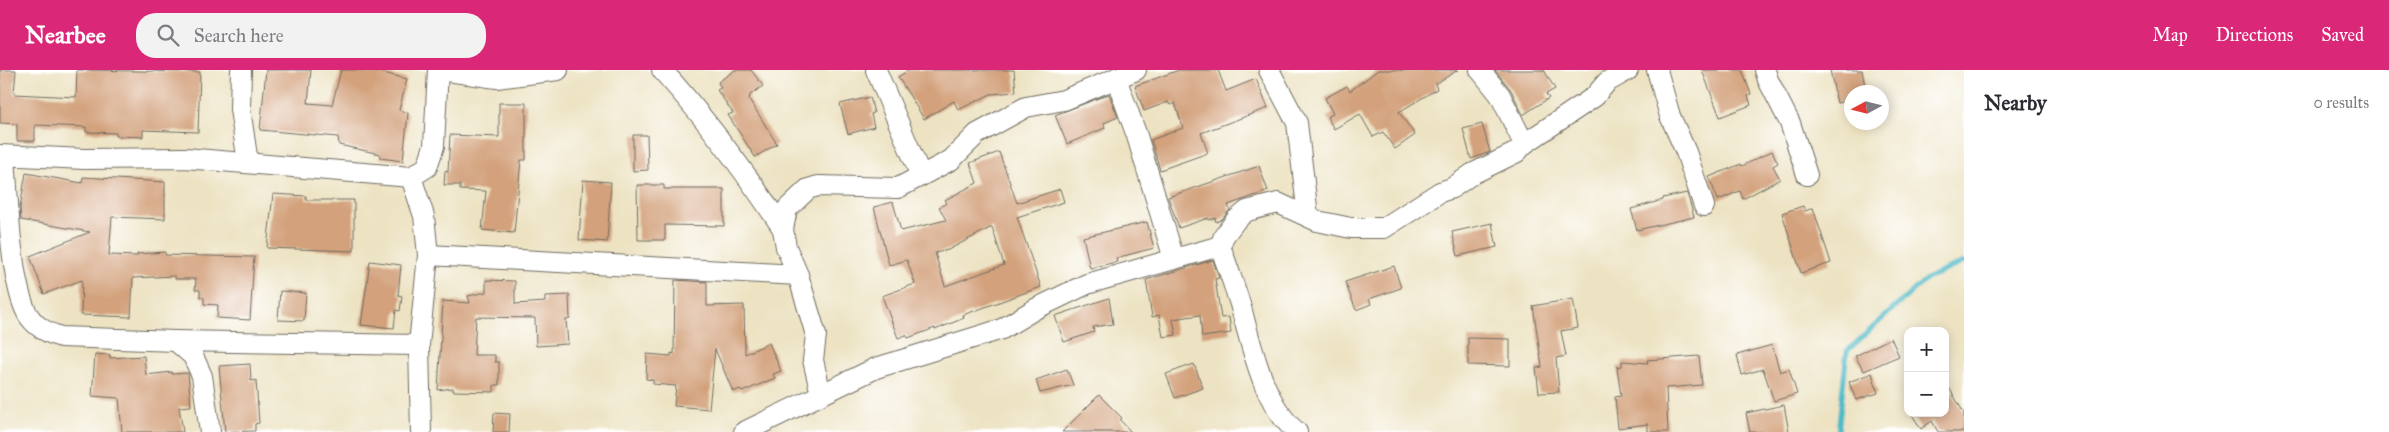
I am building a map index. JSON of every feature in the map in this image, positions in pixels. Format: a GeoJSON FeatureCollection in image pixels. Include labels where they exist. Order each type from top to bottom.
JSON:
{"type":"FeatureCollection","features":[{"type":"Feature","properties":{"kind":"street"},"geometry":{"type":"LineString","coordinates":[[241,70],[240,109],[248,163]]}},
{"type":"Feature","properties":{"kind":"street"},"geometry":{"type":"LineString","coordinates":[[419,345],[176,341],[61,337],[44,332],[28,313],[15,270],[2,156],[84,159],[185,158],[411,177],[427,167],[434,146],[439,70],[497,78],[558,70]]}},
{"type":"Feature","properties":{"kind":"street"},"geometry":{"type":"LineString","coordinates":[[662,70],[699,112],[747,175],[783,229]]}},
{"type":"Feature","properties":{"kind":"street"},"geometry":{"type":"LineString","coordinates":[[876,70],[921,176]]}},
{"type":"Feature","properties":{"kind":"street"},"geometry":{"type":"LineString","coordinates":[[821,394],[813,360],[816,335],[798,276],[786,247],[783,229],[787,209],[808,189],[825,186],[898,188],[951,160],[977,134],[1026,107],[1064,100],[1136,70]]}},
{"type":"Feature","properties":{"kind":"street"},"geometry":{"type":"LineString","coordinates":[[1269,70],[1298,124],[1308,216]]}},
{"type":"Feature","properties":{"kind":"street"},"geometry":{"type":"LineString","coordinates":[[1480,70],[1500,95],[1524,144]]}},
{"type":"Feature","properties":{"kind":"street"},"geometry":{"type":"LineString","coordinates":[[1297,432],[1275,403],[1255,363],[1240,306],[1220,246],[1224,236],[1236,220],[1248,211],[1260,206],[1278,203],[1316,221],[1351,228],[1384,228],[1440,192],[1452,188],[1472,174],[1517,152],[1524,144],[1594,98],[1604,76],[1628,70]]}},
{"type":"Feature","properties":{"kind":"street"},"geometry":{"type":"LineString","coordinates":[[1657,70],[1670,116],[1686,152],[1704,206]]}},
{"type":"Feature","properties":{"kind":"street"},"geometry":{"type":"LineString","coordinates":[[1765,70],[1768,80],[1790,123],[1807,175]]}},
{"type":"Feature","properties":{"kind":"street"},"geometry":{"type":"LineString","coordinates":[[1116,78],[1137,136],[1174,259]]}},
{"type":"Feature","properties":{"kind":"street"},"geometry":{"type":"LineString","coordinates":[[411,177],[424,216],[428,256],[419,345],[421,432]]}},
{"type":"Feature","properties":{"kind":"street"},"geometry":{"type":"LineString","coordinates":[[744,432],[876,368],[1002,329],[1037,308],[1087,284],[1220,246]]}},
{"type":"Feature","properties":{"kind":"street"},"geometry":{"type":"LineString","coordinates":[[428,256],[798,276]]}},
{"type":"Feature","properties":{"kind":"street"},"geometry":{"type":"LineString","coordinates":[[176,341],[193,356],[202,376],[210,432]]}},
{"type":"Feature","properties":{"kind":"building"},"geometry":{"type":"Polygon","coordinates":[[[0,70],[16,70],[14,94],[76,97],[77,70],[200,72],[198,132],[143,130],[143,137],[116,136],[116,133],[86,132],[86,127],[35,125],[35,141],[17,141],[17,124],[0,123],[0,70]]]}},
{"type":"Feature","properties":{"kind":"building"},"geometry":{"type":"Polygon","coordinates":[[[266,70],[311,70],[308,103],[332,105],[341,70],[372,70],[407,79],[399,110],[408,113],[403,161],[380,158],[380,154],[339,145],[338,137],[260,130],[266,70]]]}},
{"type":"Feature","properties":{"kind":"building"},"geometry":{"type":"Polygon","coordinates":[[[735,70],[751,70],[763,86],[750,95],[749,99],[777,144],[755,157],[728,115],[733,113],[717,90],[721,88],[718,82],[735,70]]]}},
{"type":"Feature","properties":{"kind":"building"},"geometry":{"type":"Polygon","coordinates":[[[909,70],[1014,70],[1016,92],[991,94],[958,110],[954,101],[924,119],[898,77],[909,70]]]}},
{"type":"Feature","properties":{"kind":"building"},"geometry":{"type":"Polygon","coordinates":[[[1179,70],[1218,70],[1226,91],[1256,79],[1268,108],[1201,133],[1208,153],[1160,170],[1151,140],[1183,128],[1175,103],[1170,105],[1168,102],[1144,111],[1135,86],[1179,70]]]}},
{"type":"Feature","properties":{"kind":"building"},"geometry":{"type":"Polygon","coordinates":[[[1378,70],[1458,70],[1435,84],[1437,89],[1399,112],[1415,135],[1395,149],[1383,132],[1373,137],[1360,114],[1334,129],[1327,117],[1333,114],[1325,98],[1347,86],[1350,91],[1378,70]]]}},
{"type":"Feature","properties":{"kind":"building"},"geometry":{"type":"Polygon","coordinates":[[[1495,70],[1544,70],[1555,89],[1546,94],[1549,98],[1523,115],[1511,90],[1495,70]]]}},
{"type":"Feature","properties":{"kind":"building"},"geometry":{"type":"Polygon","coordinates":[[[1702,70],[1742,70],[1751,94],[1748,96],[1751,105],[1720,117],[1702,70]]]}},
{"type":"Feature","properties":{"kind":"building"},"geometry":{"type":"Polygon","coordinates":[[[1830,70],[1862,70],[1865,85],[1844,85],[1844,102],[1837,103],[1830,70]]]}},
{"type":"Feature","properties":{"kind":"building"},"geometry":{"type":"Polygon","coordinates":[[[1109,94],[1118,117],[1104,123],[1105,128],[1067,144],[1055,115],[1109,94]]]}},
{"type":"Feature","properties":{"kind":"building"},"geometry":{"type":"Polygon","coordinates":[[[870,97],[874,113],[871,114],[874,127],[848,134],[840,104],[870,97]]]}},
{"type":"Feature","properties":{"kind":"building"},"geometry":{"type":"Polygon","coordinates":[[[499,103],[526,103],[526,160],[521,160],[514,233],[482,230],[486,191],[460,190],[460,185],[444,185],[445,171],[448,172],[450,135],[499,137],[499,103]]]}},
{"type":"Feature","properties":{"kind":"building"},"geometry":{"type":"Polygon","coordinates":[[[1482,124],[1490,152],[1471,159],[1463,129],[1482,124]]]}},
{"type":"Feature","properties":{"kind":"building"},"geometry":{"type":"Polygon","coordinates":[[[633,135],[647,135],[648,170],[633,171],[633,135]]]}},
{"type":"Feature","properties":{"kind":"building"},"geometry":{"type":"Polygon","coordinates":[[[1772,151],[1778,163],[1773,166],[1780,179],[1743,199],[1740,191],[1718,200],[1709,177],[1741,164],[1742,166],[1772,151]]]}},
{"type":"Feature","properties":{"kind":"building"},"geometry":{"type":"Polygon","coordinates":[[[999,152],[1017,203],[1060,189],[1064,202],[1017,217],[1041,287],[963,315],[964,318],[935,330],[935,328],[908,338],[906,335],[898,338],[882,296],[915,284],[907,260],[889,265],[874,207],[893,202],[901,231],[946,220],[939,207],[947,203],[945,200],[977,183],[970,163],[999,152]],[[992,227],[948,250],[935,253],[945,286],[1004,265],[992,227]]]}},
{"type":"Feature","properties":{"kind":"building"},"geometry":{"type":"Polygon","coordinates":[[[1259,166],[1268,191],[1228,205],[1230,210],[1221,220],[1216,222],[1215,218],[1208,220],[1208,218],[1179,228],[1168,197],[1259,166]]]}},
{"type":"Feature","properties":{"kind":"building"},"geometry":{"type":"Polygon","coordinates":[[[26,173],[82,183],[83,177],[165,182],[165,219],[112,217],[109,255],[137,256],[137,254],[165,252],[165,255],[254,257],[250,320],[217,318],[218,305],[204,304],[204,298],[200,297],[200,290],[195,290],[196,279],[175,279],[175,276],[133,278],[131,317],[81,315],[82,280],[44,294],[30,256],[90,232],[21,220],[20,207],[26,173]]]}},
{"type":"Feature","properties":{"kind":"building"},"geometry":{"type":"Polygon","coordinates":[[[583,180],[611,182],[607,242],[579,240],[583,180]]]}},
{"type":"Feature","properties":{"kind":"building"},"geometry":{"type":"Polygon","coordinates":[[[637,185],[664,185],[664,189],[724,189],[724,226],[665,225],[665,240],[638,240],[637,185]]]}},
{"type":"Feature","properties":{"kind":"building"},"geometry":{"type":"Polygon","coordinates":[[[1687,193],[1694,217],[1637,230],[1631,209],[1663,200],[1663,198],[1687,193]]]}},
{"type":"Feature","properties":{"kind":"building"},"geometry":{"type":"Polygon","coordinates":[[[273,194],[306,196],[306,200],[354,200],[354,251],[267,248],[273,194]]]}},
{"type":"Feature","properties":{"kind":"building"},"geometry":{"type":"Polygon","coordinates":[[[1803,206],[1805,211],[1813,208],[1831,263],[1801,273],[1782,213],[1803,206]]]}},
{"type":"Feature","properties":{"kind":"building"},"geometry":{"type":"Polygon","coordinates":[[[1147,222],[1154,248],[1116,258],[1117,262],[1090,268],[1083,237],[1147,222]]]}},
{"type":"Feature","properties":{"kind":"building"},"geometry":{"type":"Polygon","coordinates":[[[1492,223],[1497,247],[1458,256],[1452,232],[1492,223]]]}},
{"type":"Feature","properties":{"kind":"building"},"geometry":{"type":"Polygon","coordinates":[[[1213,260],[1219,278],[1215,279],[1221,318],[1229,317],[1231,333],[1202,337],[1200,315],[1173,319],[1176,335],[1163,337],[1159,315],[1152,317],[1146,280],[1213,260]]]}},
{"type":"Feature","properties":{"kind":"building"},"geometry":{"type":"Polygon","coordinates":[[[370,261],[401,265],[398,295],[402,296],[400,311],[396,310],[394,328],[361,325],[370,261]]]}},
{"type":"Feature","properties":{"kind":"building"},"geometry":{"type":"Polygon","coordinates":[[[1394,266],[1401,288],[1369,299],[1371,304],[1356,310],[1345,282],[1394,266]]]}},
{"type":"Feature","properties":{"kind":"building"},"geometry":{"type":"Polygon","coordinates":[[[486,280],[515,281],[515,304],[545,302],[545,296],[569,295],[570,319],[566,320],[568,344],[536,346],[535,318],[476,317],[474,355],[495,355],[495,362],[499,362],[499,385],[494,385],[494,392],[453,391],[453,388],[438,390],[443,301],[470,303],[468,296],[486,292],[486,280]]]}},
{"type":"Feature","properties":{"kind":"building"},"geometry":{"type":"Polygon","coordinates":[[[675,280],[707,282],[707,306],[744,305],[745,354],[769,343],[781,371],[773,374],[775,378],[742,392],[740,389],[733,392],[715,349],[709,409],[674,406],[676,386],[653,384],[653,380],[646,379],[647,354],[671,356],[671,353],[674,354],[675,280]]]}},
{"type":"Feature","properties":{"kind":"building"},"geometry":{"type":"Polygon","coordinates":[[[280,291],[306,293],[304,321],[278,320],[280,291]]]}},
{"type":"Feature","properties":{"kind":"building"},"geometry":{"type":"Polygon","coordinates":[[[1109,298],[1113,324],[1093,327],[1094,332],[1064,342],[1055,316],[1109,298]]]}},
{"type":"Feature","properties":{"kind":"building"},"geometry":{"type":"Polygon","coordinates":[[[1573,299],[1578,328],[1561,331],[1566,356],[1556,358],[1559,392],[1539,393],[1536,368],[1542,367],[1533,306],[1573,299]]]}},
{"type":"Feature","properties":{"kind":"building"},"geometry":{"type":"Polygon","coordinates":[[[1468,338],[1510,339],[1510,366],[1468,365],[1468,338]]]}},
{"type":"Feature","properties":{"kind":"building"},"geometry":{"type":"Polygon","coordinates":[[[1891,338],[1899,356],[1864,371],[1855,356],[1891,338]]]}},
{"type":"Feature","properties":{"kind":"building"},"geometry":{"type":"Polygon","coordinates":[[[1772,345],[1780,372],[1789,369],[1797,394],[1774,401],[1763,369],[1742,375],[1737,355],[1772,345]]]}},
{"type":"Feature","properties":{"kind":"building"},"geometry":{"type":"Polygon","coordinates":[[[95,354],[110,355],[110,358],[144,356],[146,375],[172,372],[172,374],[188,373],[191,406],[179,407],[183,432],[122,432],[119,398],[92,396],[95,354]]]}},
{"type":"Feature","properties":{"kind":"building"},"geometry":{"type":"Polygon","coordinates":[[[1699,356],[1702,385],[1666,388],[1668,432],[1648,432],[1648,424],[1618,428],[1615,397],[1621,396],[1617,367],[1622,366],[1622,361],[1648,363],[1647,360],[1699,356]]]}},
{"type":"Feature","properties":{"kind":"building"},"geometry":{"type":"Polygon","coordinates":[[[250,364],[251,381],[256,380],[259,423],[255,424],[255,431],[225,432],[219,366],[250,364]]]}},
{"type":"Feature","properties":{"kind":"building"},"geometry":{"type":"Polygon","coordinates":[[[1194,364],[1203,388],[1175,398],[1166,374],[1194,364]]]}},
{"type":"Feature","properties":{"kind":"building"},"geometry":{"type":"Polygon","coordinates":[[[1067,369],[1073,385],[1040,393],[1036,380],[1067,369]]]}},
{"type":"Feature","properties":{"kind":"building"},"geometry":{"type":"Polygon","coordinates":[[[1872,373],[1878,393],[1856,400],[1849,382],[1872,373]]]}},
{"type":"Feature","properties":{"kind":"building"},"geometry":{"type":"Polygon","coordinates":[[[1949,388],[1964,413],[1964,432],[1938,432],[1932,421],[1921,429],[1914,417],[1949,417],[1949,388]]]}},
{"type":"Feature","properties":{"kind":"building"},"geometry":{"type":"Polygon","coordinates":[[[1099,395],[1122,418],[1120,420],[1131,432],[1062,432],[1099,395]]]}},
{"type":"Feature","properties":{"kind":"building"},"geometry":{"type":"Polygon","coordinates":[[[1784,405],[1789,432],[1750,432],[1746,413],[1784,405]]]}},
{"type":"Feature","properties":{"kind":"building"},"geometry":{"type":"Polygon","coordinates":[[[494,413],[510,414],[509,432],[493,432],[494,413]]]}},
{"type":"Feature","properties":{"kind":"waterway"},"geometry":{"type":"LineString","coordinates":[[1838,432],[1847,351],[1926,279],[1964,262]]}}]}
